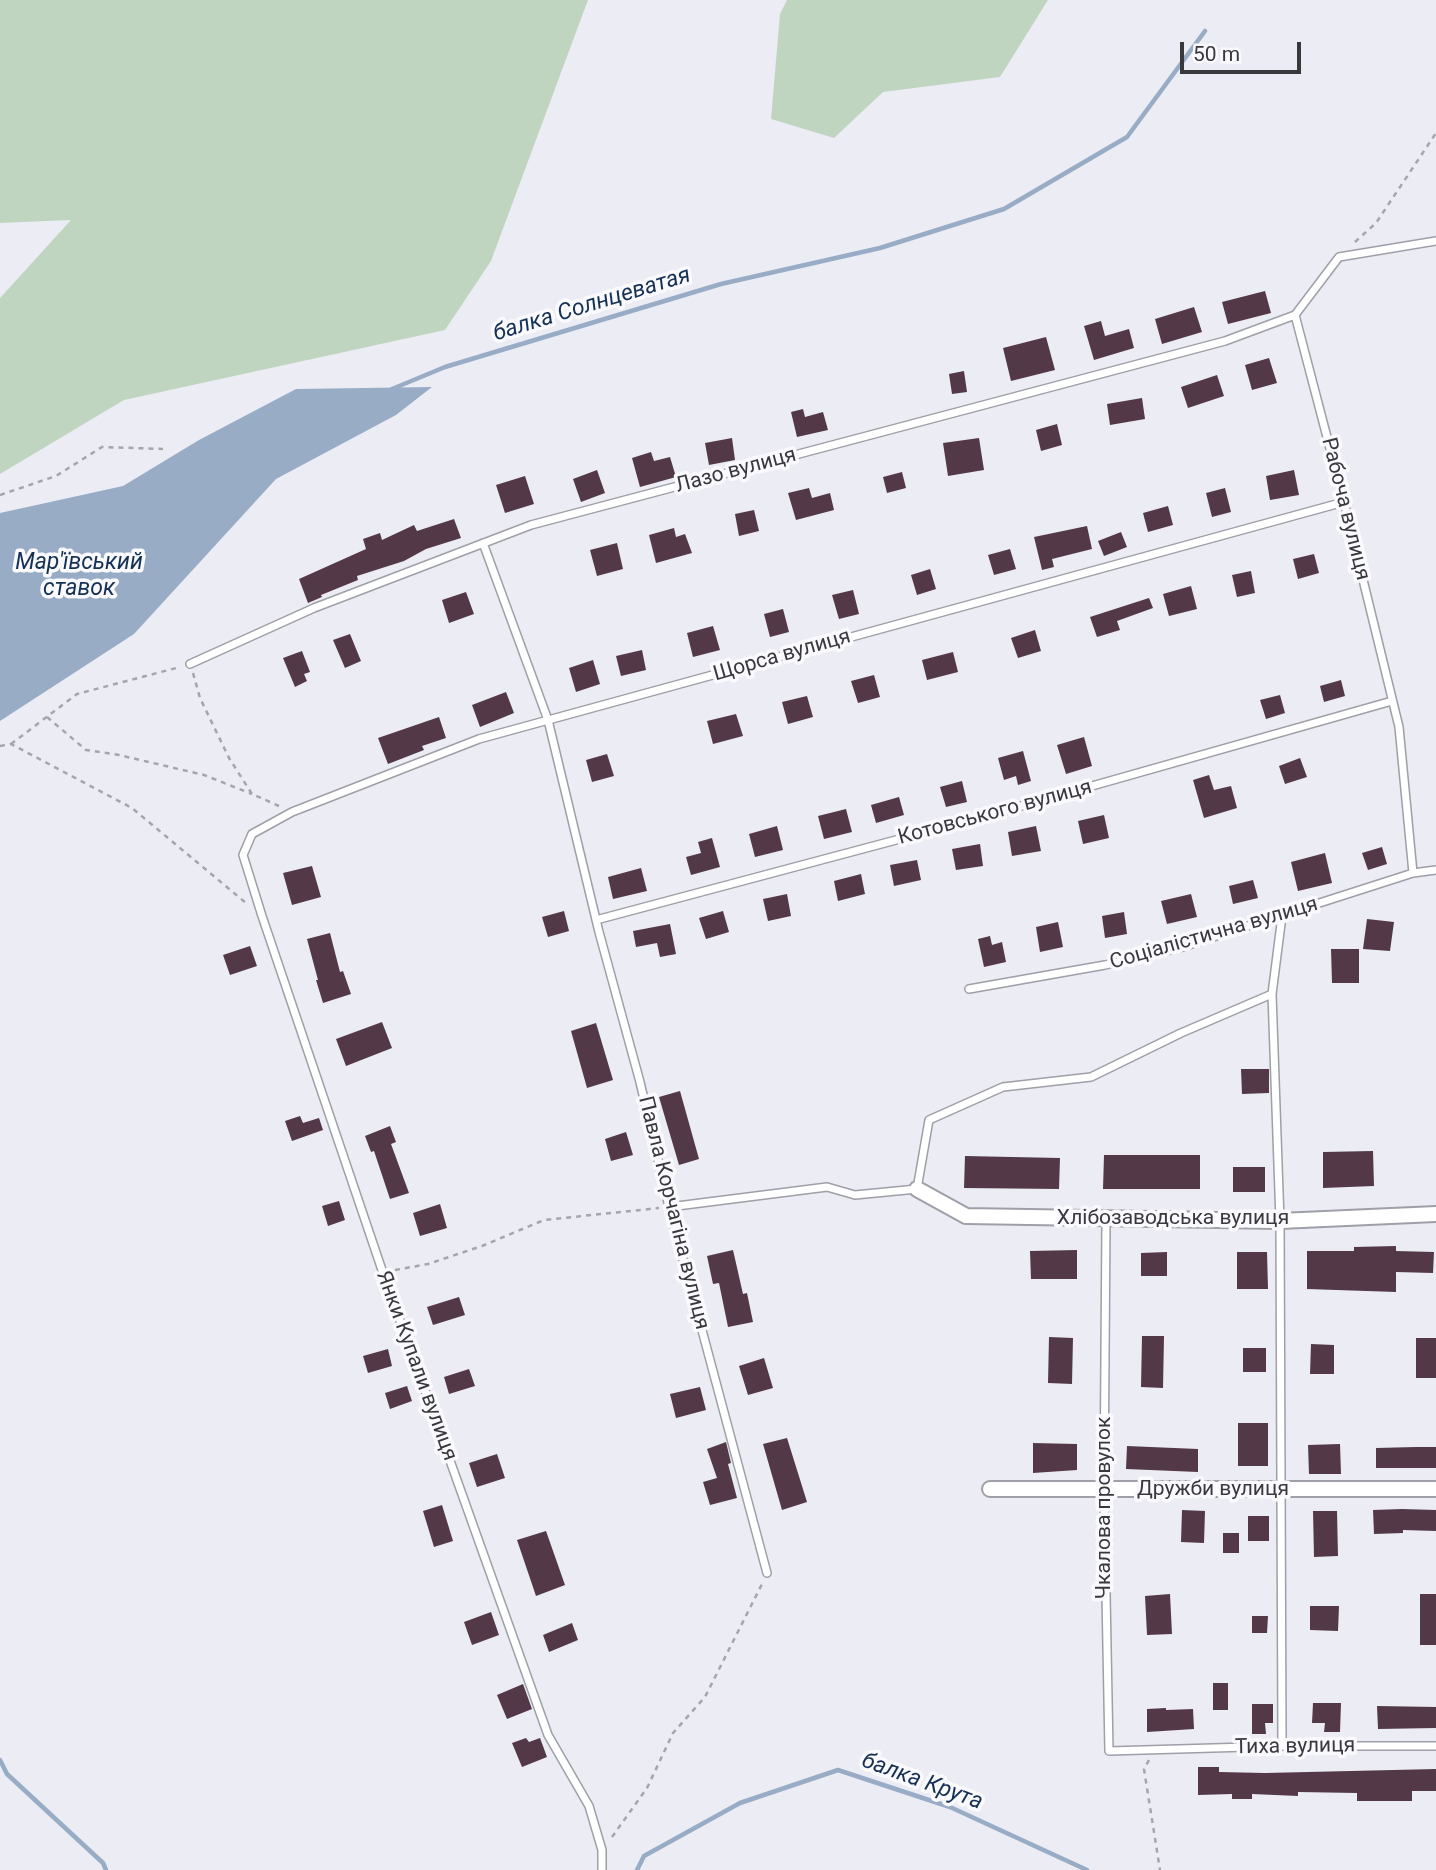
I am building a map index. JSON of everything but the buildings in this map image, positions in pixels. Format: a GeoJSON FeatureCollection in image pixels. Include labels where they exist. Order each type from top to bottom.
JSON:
{"type":"FeatureCollection","features":[{"type":"Feature","properties":{"kind":"street","name":"Хлібозаводська вулиця"},"geometry":{"type":"LineString","coordinates":[[917,1189],[966,1216],[1280,1221],[1436,1214]]}},
{"type":"Feature","properties":{"kind":"street","name":"Дружби вулиця"},"geometry":{"type":"LineString","coordinates":[[990,1489],[1436,1489]]}},
{"type":"Feature","properties":{"kind":"lane"},"geometry":{"type":"LineString","coordinates":[[1294,315],[1339,257],[1436,242]]}},
{"type":"Feature","properties":{"kind":"lane","name":"Рабоча вулиця"},"geometry":{"type":"LineString","coordinates":[[1294,315],[1344,502],[1399,727],[1413,873]]}},
{"type":"Feature","properties":{"kind":"lane","name":"Лазо вулиця"},"geometry":{"type":"LineString","coordinates":[[190,664],[314,608],[531,525],[1225,341],[1294,315]]}},
{"type":"Feature","properties":{"kind":"lane","name":"Щорса вулиця"},"geometry":{"type":"LineString","coordinates":[[243,855],[252,834],[292,812],[479,739],[1344,502]]}},
{"type":"Feature","properties":{"kind":"lane","name":"Павла Корчагіна вулиця"},"geometry":{"type":"LineString","coordinates":[[483,543],[548,720],[669,1207],[767,1573]]}},
{"type":"Feature","properties":{"kind":"lane","name":"Котовського вулиця"},"geometry":{"type":"LineString","coordinates":[[596,920],[986,816],[1392,701]]}},
{"type":"Feature","properties":{"kind":"lane","name":"Янки Купали вулиця"},"geometry":{"type":"LineString","coordinates":[[243,855],[383,1273],[548,1735],[589,1806],[602,1850],[602,1870]]}},
{"type":"Feature","properties":{"kind":"lane","name":"Соціалістична вулиця"},"geometry":{"type":"LineString","coordinates":[[969,989],[1105,965],[1166,951],[1413,873],[1436,870]]}},
{"type":"Feature","properties":{"kind":"lane"},"geometry":{"type":"LineString","coordinates":[[1282,916],[1272,994],[1280,1221],[1282,1746]]}},
{"type":"Feature","properties":{"kind":"lane"},"geometry":{"type":"LineString","coordinates":[[669,1207],[827,1187],[855,1195],[917,1189],[929,1121],[1003,1087],[1091,1077],[1181,1033],[1272,994]]}},
{"type":"Feature","properties":{"kind":"lane","name":"Чкалова провулок"},"geometry":{"type":"LineString","coordinates":[[1106,1220],[1104,1490],[1109,1751],[1155,1750]]}},
{"type":"Feature","properties":{"kind":"lane","name":"Тиха вулиця"},"geometry":{"type":"LineString","coordinates":[[1155,1750],[1282,1746],[1436,1746]]}},
{"type":"Feature","properties":{"kind":"path"},"geometry":{"type":"LineString","coordinates":[[1339,257],[1376,223],[1436,133]]}},
{"type":"Feature","properties":{"kind":"path"},"geometry":{"type":"LineString","coordinates":[[0,495],[56,476],[102,447],[163,449]]}},
{"type":"Feature","properties":{"kind":"path"},"geometry":{"type":"LineString","coordinates":[[0,746],[11,744],[77,694],[143,679],[190,664],[200,698],[229,758],[252,794]]}},
{"type":"Feature","properties":{"kind":"path"},"geometry":{"type":"LineString","coordinates":[[47,718],[86,750],[204,775],[292,812]]}},
{"type":"Feature","properties":{"kind":"path"},"geometry":{"type":"LineString","coordinates":[[11,744],[132,808],[262,916]]}},
{"type":"Feature","properties":{"kind":"path"},"geometry":{"type":"LineString","coordinates":[[383,1273],[439,1260],[544,1220],[669,1207]]}},
{"type":"Feature","properties":{"kind":"path"},"geometry":{"type":"LineString","coordinates":[[602,1850],[647,1788],[673,1733],[705,1697],[767,1573]]}},
{"type":"Feature","properties":{"kind":"path"},"geometry":{"type":"LineString","coordinates":[[1155,1750],[1144,1769],[1160,1870]]}},
{"type":"Feature","properties":{"kind":"green space"},"geometry":{"type":"Polygon","coordinates":[[[0,0],[588,0],[491,261],[445,330],[124,400],[0,474],[0,298],[71,220],[0,223],[0,0]]]}},
{"type":"Feature","properties":{"kind":"green space"},"geometry":{"type":"Polygon","coordinates":[[[787,0],[1048,0],[1000,77],[883,92],[834,138],[771,119],[780,14],[787,0]]]}},
{"type":"Feature","properties":{"kind":"water","name":"Мар'ївський ставок"},"geometry":{"type":"Polygon","coordinates":[[[432,387],[396,415],[276,479],[134,634],[0,721],[0,513],[123,486],[199,440],[296,389],[432,387]]]}},
{"type":"Feature","properties":{"kind":"waterway","name":"балка Солнцеватая"},"geometry":{"type":"LineString","coordinates":[[392,389],[445,367],[721,284],[880,248],[1004,209],[1127,137],[1205,31]]}},
{"type":"Feature","properties":{"kind":"waterway"},"geometry":{"type":"LineString","coordinates":[[0,1760],[7,1774],[103,1863],[106,1870]]}},
{"type":"Feature","properties":{"kind":"waterway","name":"балка Крута"},"geometry":{"type":"LineString","coordinates":[[637,1870],[644,1856],[740,1803],[838,1770],[950,1807],[1087,1870]]}}]}
